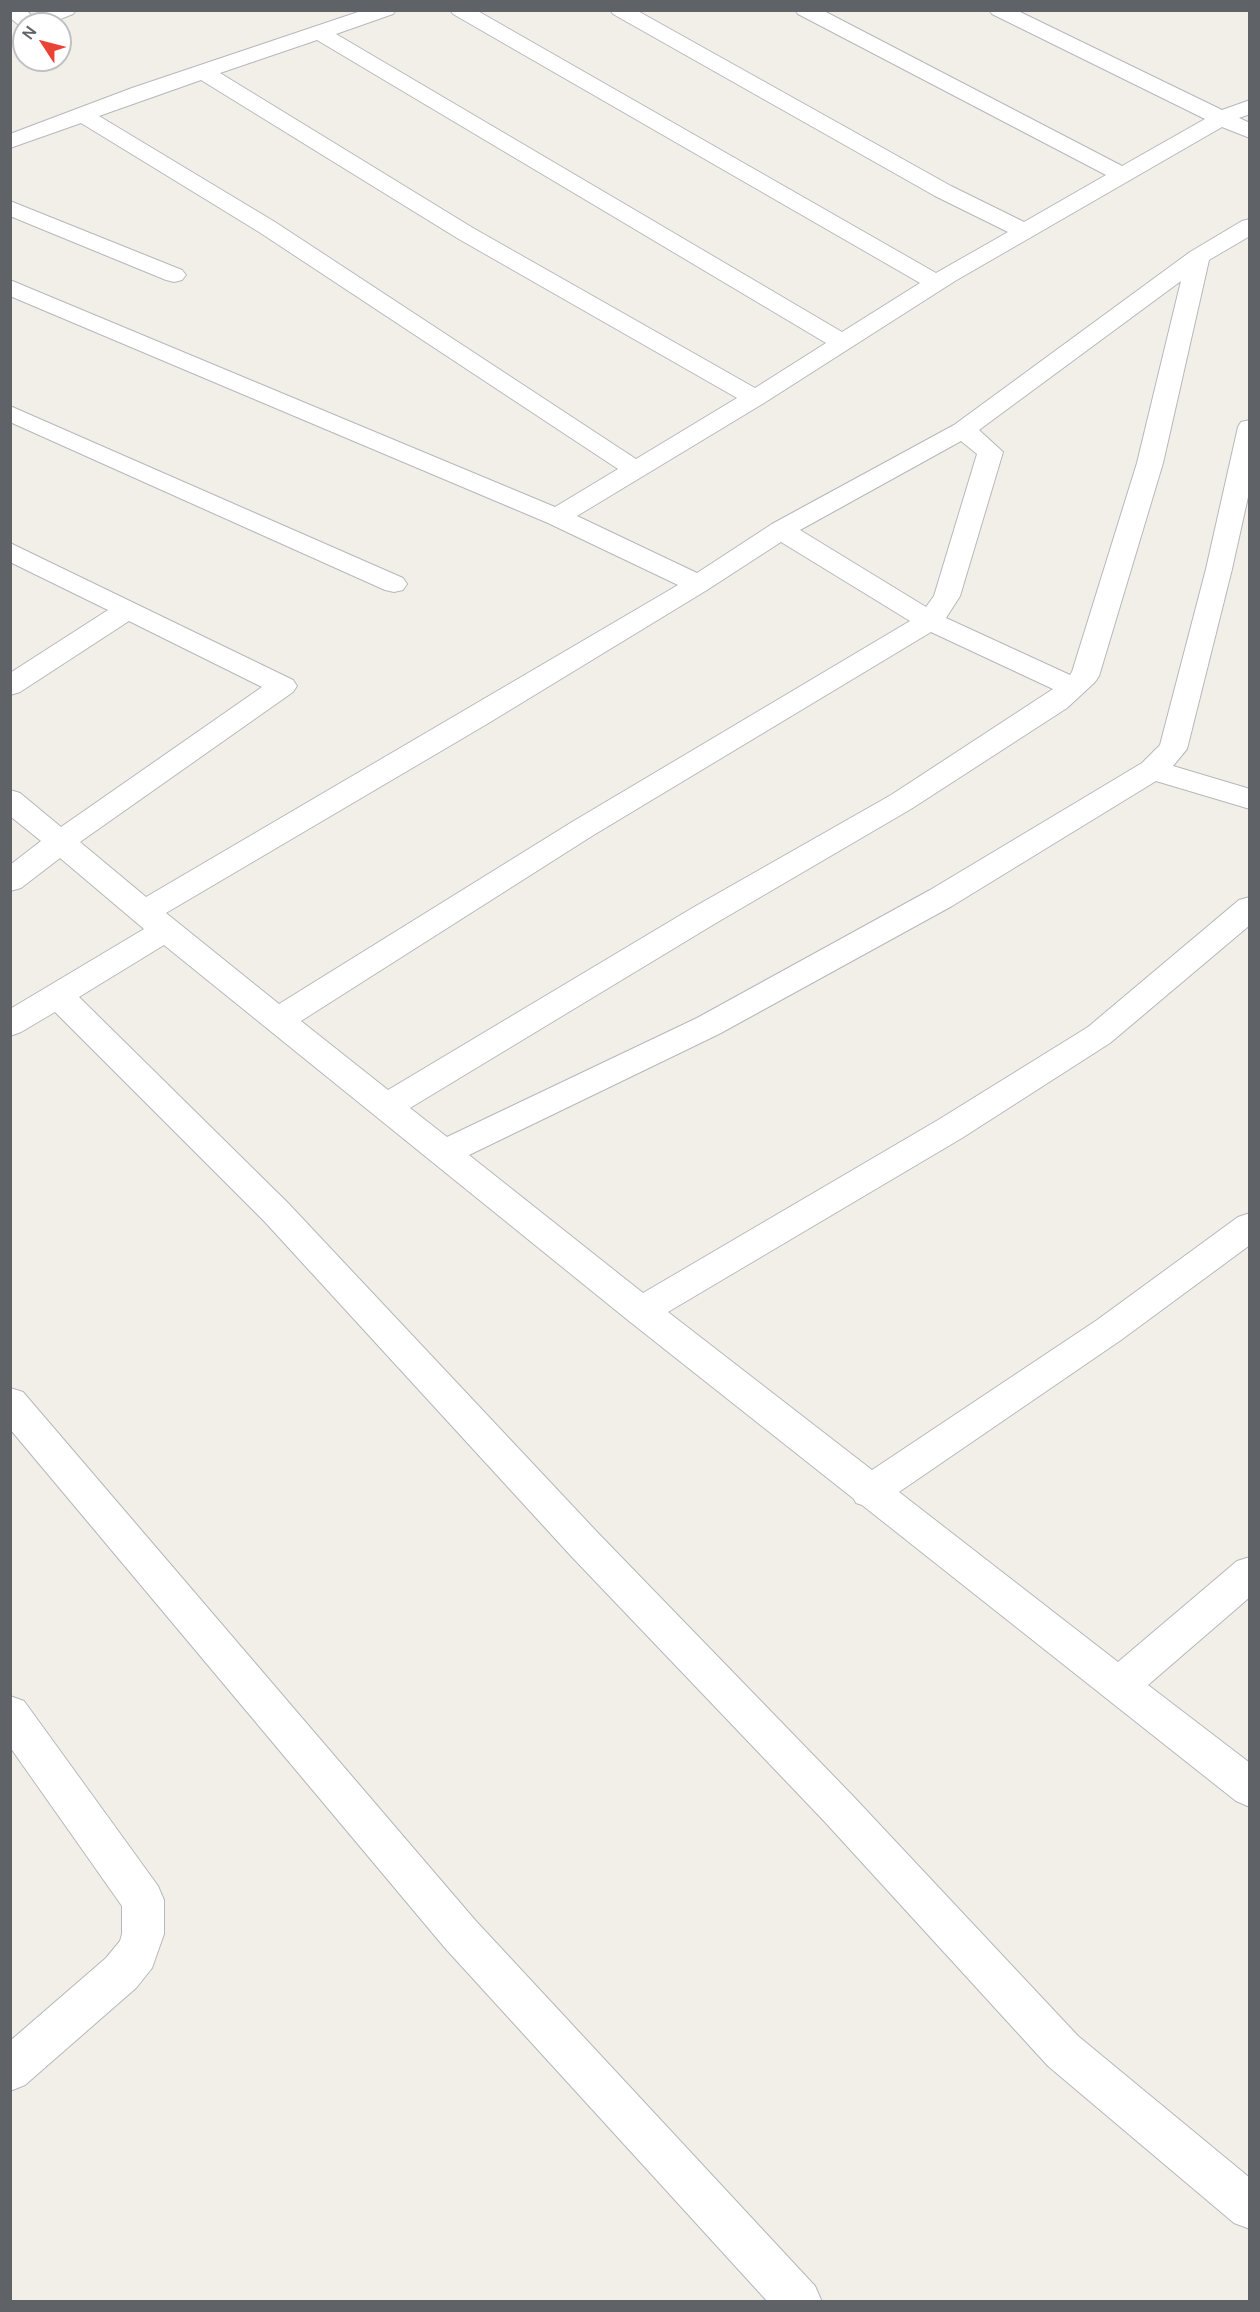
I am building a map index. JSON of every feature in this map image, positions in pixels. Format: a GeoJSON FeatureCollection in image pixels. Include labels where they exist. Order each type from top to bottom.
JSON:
{"type":"FeatureCollection","features":[{"type":"Feature","properties":{"kind":"street"},"geometry":{"type":"LineString","coordinates":[[10,142],[203,72],[386,10]]}},
{"type":"Feature","properties":{"kind":"street"},"geometry":{"type":"LineString","coordinates":[[460,10],[937,283]]}},
{"type":"Feature","properties":{"kind":"street"},"geometry":{"type":"LineString","coordinates":[[620,10],[943,192],[1024,231]]}},
{"type":"Feature","properties":{"kind":"street"},"geometry":{"type":"LineString","coordinates":[[805,10],[1124,175]]}},
{"type":"Feature","properties":{"kind":"street"},"geometry":{"type":"LineString","coordinates":[[999,10],[1250,132]]}},
{"type":"Feature","properties":{"kind":"street"},"geometry":{"type":"LineString","coordinates":[[320,33],[842,342]]}},
{"type":"Feature","properties":{"kind":"street"},"geometry":{"type":"LineString","coordinates":[[203,72],[465,233],[755,398]]}},
{"type":"Feature","properties":{"kind":"street"},"geometry":{"type":"LineString","coordinates":[[557,517],[755,398],[1024,231],[1222,118],[1250,106]]}},
{"type":"Feature","properties":{"kind":"street"},"geometry":{"type":"LineString","coordinates":[[83,115],[267,227],[636,470]]}},
{"type":"Feature","properties":{"kind":"street"},"geometry":{"type":"LineString","coordinates":[[10,208],[174,275]]}},
{"type":"Feature","properties":{"kind":"street"},"geometry":{"type":"LineString","coordinates":[[10,1024],[58,995],[155,921],[477,717],[698,584],[781,530],[963,430],[1198,257],[1250,226]]}},
{"type":"Feature","properties":{"kind":"street"},"geometry":{"type":"LineString","coordinates":[[385,1107],[705,915],[901,802],[1056,701],[1085,676],[1150,463],[1198,257]]}},
{"type":"Feature","properties":{"kind":"street"},"geometry":{"type":"LineString","coordinates":[[10,287],[557,517],[698,584]]}},
{"type":"Feature","properties":{"kind":"street"},"geometry":{"type":"LineString","coordinates":[[10,413],[394,584]]}},
{"type":"Feature","properties":{"kind":"street"},"geometry":{"type":"LineString","coordinates":[[443,1153],[708,1026],[941,898],[1152,771],[1173,749],[1219,568],[1250,427]]}},
{"type":"Feature","properties":{"kind":"street"},"geometry":{"type":"LineString","coordinates":[[278,1020],[582,829],[930,621],[947,596],[990,452],[963,430]]}},
{"type":"Feature","properties":{"kind":"street"},"geometry":{"type":"LineString","coordinates":[[781,530],[930,621],[1073,687]]}},
{"type":"Feature","properties":{"kind":"street"},"geometry":{"type":"LineString","coordinates":[[10,551],[283,686],[61,841],[10,881]]}},
{"type":"Feature","properties":{"kind":"street"},"geometry":{"type":"LineString","coordinates":[[10,686],[128,609]]}},
{"type":"Feature","properties":{"kind":"street"},"geometry":{"type":"LineString","coordinates":[[1152,771],[1250,799]]}},
{"type":"Feature","properties":{"kind":"street"},"geometry":{"type":"LineString","coordinates":[[10,800],[155,921],[641,1311],[869,1492],[1250,1788]]}},
{"type":"Feature","properties":{"kind":"street"},"geometry":{"type":"LineString","coordinates":[[641,1311],[950,1129],[1099,1035],[1250,908]]}},
{"type":"Feature","properties":{"kind":"street"},"geometry":{"type":"LineString","coordinates":[[58,995],[276,1212],[585,1545],[838,1808],[1063,2051],[1250,2207]]}},
{"type":"Feature","properties":{"kind":"street"},"geometry":{"type":"LineString","coordinates":[[869,1492],[1109,1330],[1250,1226]]}},
{"type":"Feature","properties":{"kind":"street"},"geometry":{"type":"LineString","coordinates":[[10,1403],[460,1934],[799,2301]]}},
{"type":"Feature","properties":{"kind":"street"},"geometry":{"type":"LineString","coordinates":[[1118,1686],[1250,1573]]}},
{"type":"Feature","properties":{"kind":"street"},"geometry":{"type":"LineString","coordinates":[[10,1714],[143,1900],[143,1934],[137,1953],[121,1973],[10,2070]]}}]}
